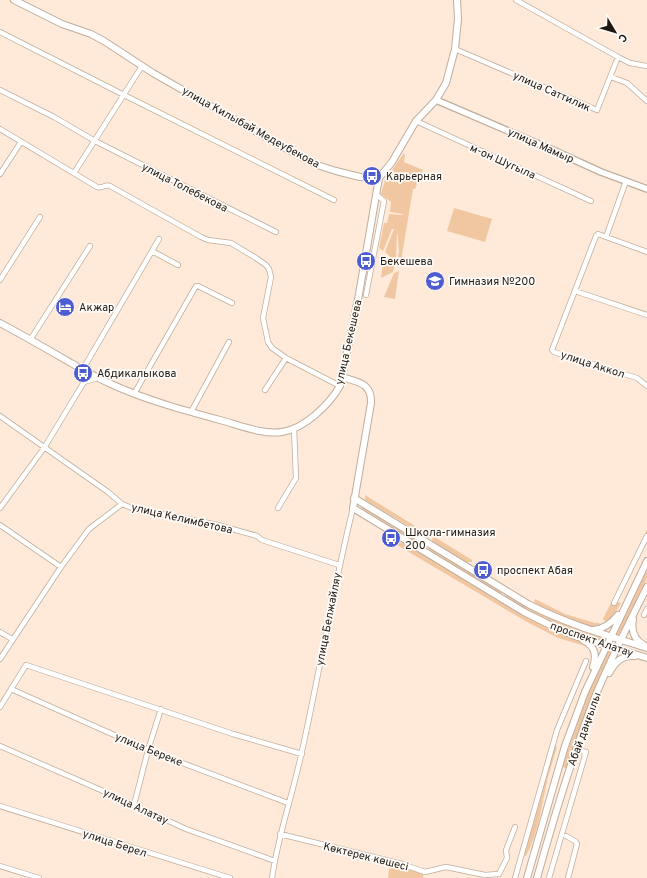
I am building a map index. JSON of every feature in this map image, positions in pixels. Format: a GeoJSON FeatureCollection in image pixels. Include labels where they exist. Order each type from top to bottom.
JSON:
{"type":"FeatureCollection","features":[{"type":"Feature","properties":{"kind":"main road","name":"улица Килыбай Медеубекова"},"geometry":{"type":"LineString","coordinates":[[14,0],[62,24],[91,34],[142,66],[281,146],[316,164],[360,177],[380,178]]}},
{"type":"Feature","properties":{"kind":"main road"},"geometry":{"type":"LineString","coordinates":[[380,178],[392,162],[416,121],[436,100],[446,83],[455,49],[458,19],[457,0]]}},
{"type":"Feature","properties":{"kind":"main road","name":"улица Бекешева"},"geometry":{"type":"LineString","coordinates":[[0,323],[98,378],[134,394],[190,412],[270,433],[283,432],[294,428],[316,414],[334,396],[340,386],[359,294],[380,178]]}},
{"type":"Feature","properties":{"kind":"main road","name":"улица Белжайляу"},"geometry":{"type":"LineString","coordinates":[[342,377],[363,384],[368,388],[372,395],[353,508]]}},
{"type":"Feature","properties":{"kind":"main road","name":"проспект Алатау"},"geometry":{"type":"LineString","coordinates":[[354,498],[505,590],[548,614],[610,637],[647,648]]}},
{"type":"Feature","properties":{"kind":"main road","name":"проспект Алатау"},"geometry":{"type":"LineString","coordinates":[[353,508],[524,612],[575,636],[647,658]]}},
{"type":"Feature","properties":{"kind":"main road"},"geometry":{"type":"LineString","coordinates":[[424,552],[428,543]]}},
{"type":"Feature","properties":{"kind":"main road"},"geometry":{"type":"LineString","coordinates":[[585,692],[647,561]]}},
{"type":"Feature","properties":{"kind":"main road","name":"Абай даңғылы"},"geometry":{"type":"LineString","coordinates":[[537,878],[576,750],[595,696],[647,587]]}},
{"type":"Feature","properties":{"kind":"main road"},"geometry":{"type":"LineString","coordinates":[[501,598],[505,590]]}},
{"type":"Feature","properties":{"kind":"main road"},"geometry":{"type":"LineString","coordinates":[[578,626],[593,630],[604,628],[615,620],[626,604]]}},
{"type":"Feature","properties":{"kind":"main road"},"geometry":{"type":"LineString","coordinates":[[636,609],[632,623],[634,634],[640,644],[647,648]]}},
{"type":"Feature","properties":{"kind":"main road"},"geometry":{"type":"LineString","coordinates":[[527,878],[565,746],[585,692],[595,659],[595,653],[591,645],[575,636]]}},
{"type":"Feature","properties":{"kind":"main road"},"geometry":{"type":"LineString","coordinates":[[595,696],[617,662],[628,656],[647,658]]}},
{"type":"Feature","properties":{"kind":"main road"},"geometry":{"type":"LineString","coordinates":[[557,773],[568,776]]}},
{"type":"Feature","properties":{"kind":"street"},"geometry":{"type":"LineString","coordinates":[[516,0],[618,57],[630,63],[647,66]]}},
{"type":"Feature","properties":{"kind":"street"},"geometry":{"type":"LineString","coordinates":[[0,32],[334,200]]}},
{"type":"Feature","properties":{"kind":"street","name":"улица Саттилик"},"geometry":{"type":"LineString","coordinates":[[455,49],[595,110],[599,108],[618,57]]}},
{"type":"Feature","properties":{"kind":"street"},"geometry":{"type":"LineString","coordinates":[[74,174],[142,66]]}},
{"type":"Feature","properties":{"kind":"street"},"geometry":{"type":"LineString","coordinates":[[611,77],[626,83],[647,101]]}},
{"type":"Feature","properties":{"kind":"street","name":"улица Толебекова"},"geometry":{"type":"LineString","coordinates":[[0,90],[54,117],[95,141],[276,232]]}},
{"type":"Feature","properties":{"kind":"street","name":"улица Мамыр"},"geometry":{"type":"LineString","coordinates":[[436,100],[548,147],[601,172],[647,189]]}},
{"type":"Feature","properties":{"kind":"street","name":"м-он Шугыла"},"geometry":{"type":"LineString","coordinates":[[416,121],[591,200]]}},
{"type":"Feature","properties":{"kind":"street"},"geometry":{"type":"LineString","coordinates":[[0,129],[97,187],[100,188],[107,185],[110,186],[208,240],[231,243],[256,258],[269,270],[271,277],[264,318],[268,342],[272,348],[286,358],[340,386]]}},
{"type":"Feature","properties":{"kind":"street"},"geometry":{"type":"LineString","coordinates":[[0,174],[20,142]]}},
{"type":"Feature","properties":{"kind":"street"},"geometry":{"type":"LineString","coordinates":[[606,237],[626,181]]}},
{"type":"Feature","properties":{"kind":"street"},"geometry":{"type":"LineString","coordinates":[[366,295],[384,201],[376,194]]}},
{"type":"Feature","properties":{"kind":"street"},"geometry":{"type":"LineString","coordinates":[[0,280],[40,217]]}},
{"type":"Feature","properties":{"kind":"street"},"geometry":{"type":"LineString","coordinates":[[647,252],[598,234],[575,291],[647,315]]}},
{"type":"Feature","properties":{"kind":"street"},"geometry":{"type":"LineString","coordinates":[[82,369],[159,239]]}},
{"type":"Feature","properties":{"kind":"street"},"geometry":{"type":"LineString","coordinates":[[30,340],[90,246]]}},
{"type":"Feature","properties":{"kind":"street"},"geometry":{"type":"LineString","coordinates":[[152,250],[178,265]]}},
{"type":"Feature","properties":{"kind":"street"},"geometry":{"type":"LineString","coordinates":[[134,394],[196,286],[232,302]]}},
{"type":"Feature","properties":{"kind":"street","name":"улица Аккол"},"geometry":{"type":"LineString","coordinates":[[575,291],[552,351],[637,378],[647,386]]}},
{"type":"Feature","properties":{"kind":"street"},"geometry":{"type":"LineString","coordinates":[[190,412],[229,342]]}},
{"type":"Feature","properties":{"kind":"street"},"geometry":{"type":"LineString","coordinates":[[265,390],[286,358]]}},
{"type":"Feature","properties":{"kind":"street"},"geometry":{"type":"LineString","coordinates":[[0,508],[44,448],[84,382],[98,378]]}},
{"type":"Feature","properties":{"kind":"street","name":"улица Келимбетова"},"geometry":{"type":"LineString","coordinates":[[0,416],[108,492],[122,504],[132,508],[218,525],[257,536],[262,540],[339,566]]}},
{"type":"Feature","properties":{"kind":"street"},"geometry":{"type":"LineString","coordinates":[[278,508],[296,478],[294,428]]}},
{"type":"Feature","properties":{"kind":"street"},"geometry":{"type":"LineString","coordinates":[[0,659],[61,567],[89,529],[122,504]]}},
{"type":"Feature","properties":{"kind":"street","name":"улица Белжайляу"},"geometry":{"type":"LineString","coordinates":[[272,878],[280,834],[302,754],[339,566],[353,508]]}},
{"type":"Feature","properties":{"kind":"street"},"geometry":{"type":"LineString","coordinates":[[0,525],[61,567]]}},
{"type":"Feature","properties":{"kind":"street"},"geometry":{"type":"LineString","coordinates":[[614,603],[647,536]]}},
{"type":"Feature","properties":{"kind":"street"},"geometry":{"type":"LineString","coordinates":[[644,615],[647,609]]}},
{"type":"Feature","properties":{"kind":"street"},"geometry":{"type":"LineString","coordinates":[[0,632],[12,640]]}},
{"type":"Feature","properties":{"kind":"street"},"geometry":{"type":"LineString","coordinates":[[515,878],[557,730],[586,661]]}},
{"type":"Feature","properties":{"kind":"street"},"geometry":{"type":"LineString","coordinates":[[0,707],[26,665],[233,734],[302,754]]}},
{"type":"Feature","properties":{"kind":"street","name":"улица Береке"},"geometry":{"type":"LineString","coordinates":[[11,689],[148,750],[288,803]]}},
{"type":"Feature","properties":{"kind":"street"},"geometry":{"type":"LineString","coordinates":[[134,805],[148,750],[161,709]]}},
{"type":"Feature","properties":{"kind":"street","name":"улица Алатау"},"geometry":{"type":"LineString","coordinates":[[0,746],[134,805],[186,830],[275,861]]}},
{"type":"Feature","properties":{"kind":"street"},"geometry":{"type":"LineString","coordinates":[[549,878],[586,752],[576,750]]}},
{"type":"Feature","properties":{"kind":"street","name":"улица Берел"},"geometry":{"type":"LineString","coordinates":[[0,806],[230,878]]}},
{"type":"Feature","properties":{"kind":"street","name":"Көктерек көшесі"},"geometry":{"type":"LineString","coordinates":[[280,834],[402,864],[425,872],[446,867],[485,874],[500,874],[507,858],[506,850],[515,828]]}},
{"type":"Feature","properties":{"kind":"street"},"geometry":{"type":"LineString","coordinates":[[566,836],[575,840],[577,844],[568,878]]}},
{"type":"Feature","properties":{"kind":"street"},"geometry":{"type":"LineString","coordinates":[[0,866],[39,878]]}},
{"type":"Feature","properties":{"kind":"shaded area"},"geometry":{"type":"Polygon","coordinates":[[[404,153],[404,162],[423,170],[415,189],[413,189],[400,267],[397,263],[399,251],[397,230],[396,262],[385,252],[394,229],[392,229],[383,251],[379,248],[384,223],[387,223],[389,214],[403,215],[390,212],[391,202],[381,194],[385,180],[404,153]]]}},
{"type":"Feature","properties":{"kind":"shaded area"},"geometry":{"type":"Polygon","coordinates":[[[454,208],[492,219],[485,242],[447,231],[454,208]]]}},
{"type":"Feature","properties":{"kind":"shaded area"},"geometry":{"type":"Polygon","coordinates":[[[384,254],[395,264],[393,272],[381,278],[384,254]]]}},
{"type":"Feature","properties":{"kind":"shaded area"},"geometry":{"type":"Polygon","coordinates":[[[399,271],[395,299],[384,297],[394,273],[399,271]]]}},
{"type":"Feature","properties":{"kind":"shaded area"},"geometry":{"type":"Polygon","coordinates":[[[365,495],[428,534],[427,537],[365,500],[365,495]]]}},
{"type":"Feature","properties":{"kind":"shaded area"},"geometry":{"type":"Polygon","coordinates":[[[362,505],[424,544],[424,547],[361,510],[362,505]]]}},
{"type":"Feature","properties":{"kind":"shaded area"},"geometry":{"type":"Polygon","coordinates":[[[647,530],[647,533],[613,603],[616,605],[618,602],[621,603],[612,619],[607,623],[603,619],[647,530]]]}},
{"type":"Feature","properties":{"kind":"shaded area"},"geometry":{"type":"Polygon","coordinates":[[[433,536],[472,560],[472,562],[463,562],[436,544],[432,541],[433,536]]]}},
{"type":"Feature","properties":{"kind":"shaded area"},"geometry":{"type":"Polygon","coordinates":[[[398,542],[403,543],[552,631],[582,642],[589,647],[558,638],[527,622],[397,545],[398,542]]]}},
{"type":"Feature","properties":{"kind":"shaded area"},"geometry":{"type":"Polygon","coordinates":[[[430,547],[502,592],[501,594],[428,551],[427,550],[430,547]]]}},
{"type":"Feature","properties":{"kind":"shaded area"},"geometry":{"type":"Polygon","coordinates":[[[647,570],[647,578],[619,635],[616,636],[616,634],[647,570]]]}},
{"type":"Feature","properties":{"kind":"shaded area"},"geometry":{"type":"Polygon","coordinates":[[[507,594],[559,622],[604,637],[604,641],[566,630],[525,610],[505,597],[507,594]]]}},
{"type":"Feature","properties":{"kind":"shaded area"},"geometry":{"type":"Polygon","coordinates":[[[535,599],[565,614],[599,623],[601,625],[589,627],[573,622],[534,602],[535,599]]]}},
{"type":"Feature","properties":{"kind":"shaded area"},"geometry":{"type":"Polygon","coordinates":[[[608,649],[612,650],[592,695],[566,768],[562,767],[588,694],[608,649]]]}},
{"type":"Feature","properties":{"kind":"shaded area"},"geometry":{"type":"Polygon","coordinates":[[[555,745],[557,747],[548,777],[537,827],[526,856],[524,855],[555,745]]]}},
{"type":"Feature","properties":{"kind":"shaded area"},"geometry":{"type":"Polygon","coordinates":[[[390,862],[424,873],[423,878],[388,878],[390,862]]]}},
{"type":"Feature","properties":{"kind":"place","name":"Карьерная"},"geometry":{"type":"Point","coordinates":[372,176]}},
{"type":"Feature","properties":{"kind":"place","name":"Бекешева"},"geometry":{"type":"Point","coordinates":[366,261]}},
{"type":"Feature","properties":{"kind":"place","name":"Гимназия №200"},"geometry":{"type":"Point","coordinates":[435,281]}},
{"type":"Feature","properties":{"kind":"place","name":"Акжар"},"geometry":{"type":"Point","coordinates":[65,307]}},
{"type":"Feature","properties":{"kind":"place","name":"Абдикалыкова"},"geometry":{"type":"Point","coordinates":[83,373]}},
{"type":"Feature","properties":{"kind":"place","name":"Школа-гимназия 200"},"geometry":{"type":"Point","coordinates":[391,538]}},
{"type":"Feature","properties":{"kind":"place","name":"проспект Абая"},"geometry":{"type":"Point","coordinates":[483,570]}}]}
